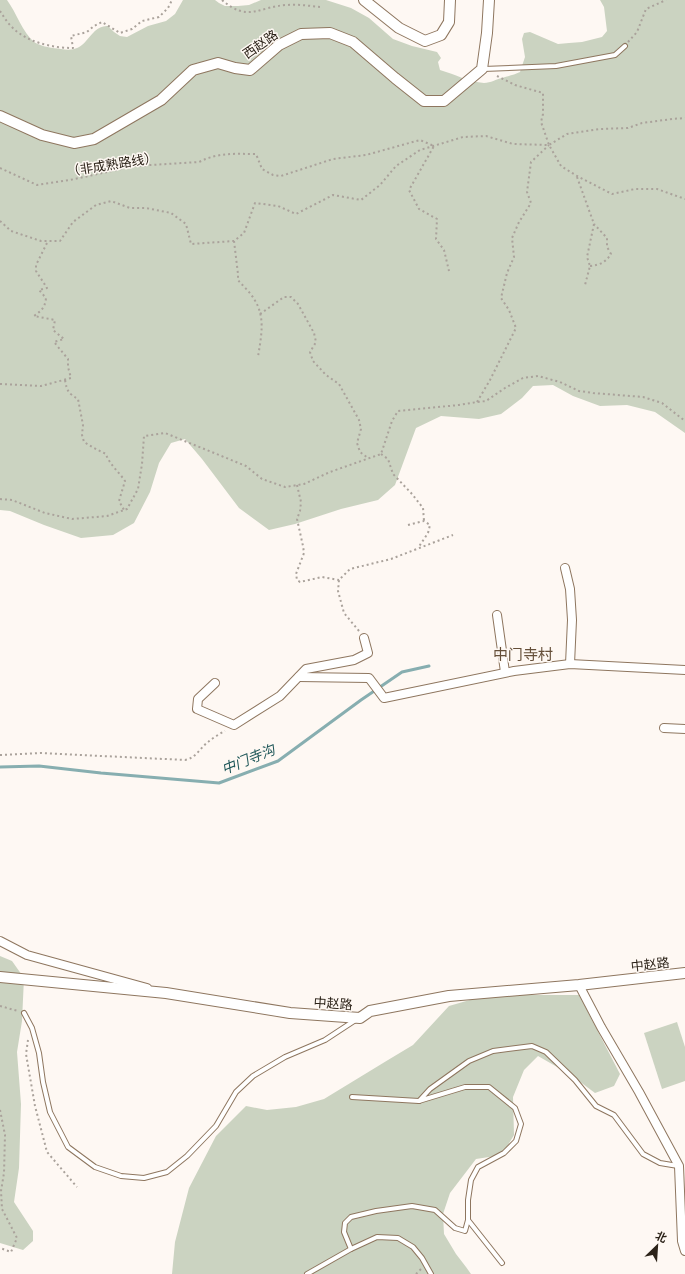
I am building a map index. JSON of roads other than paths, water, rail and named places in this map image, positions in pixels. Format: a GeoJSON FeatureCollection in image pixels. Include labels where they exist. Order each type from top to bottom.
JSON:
{"type":"FeatureCollection","features":[{"type":"Feature","properties":{"kind":"street"},"geometry":{"type":"LineString","coordinates":[[364,0],[399,28],[425,41],[441,36],[450,22],[450,0]]}},
{"type":"Feature","properties":{"kind":"street"},"geometry":{"type":"LineString","coordinates":[[482,69],[487,33],[489,0]]}},
{"type":"Feature","properties":{"kind":"street","name":"西赵路"},"geometry":{"type":"LineString","coordinates":[[0,116],[42,136],[74,143],[94,139],[162,100],[193,70],[218,63],[235,68],[250,70],[279,45],[301,34],[330,33],[353,42],[424,101],[444,101],[482,69]]}},
{"type":"Feature","properties":{"kind":"street"},"geometry":{"type":"LineString","coordinates":[[565,568],[570,589],[572,620],[570,664]]}},
{"type":"Feature","properties":{"kind":"street"},"geometry":{"type":"LineString","coordinates":[[497,615],[505,672]]}},
{"type":"Feature","properties":{"kind":"street"},"geometry":{"type":"LineString","coordinates":[[215,683],[198,699],[197,709],[234,725],[280,696],[306,669],[354,660],[368,653],[364,638]]}},
{"type":"Feature","properties":{"kind":"street"},"geometry":{"type":"LineString","coordinates":[[299,677],[369,678],[384,698],[505,672],[570,664],[685,670]]}},
{"type":"Feature","properties":{"kind":"street"},"geometry":{"type":"LineString","coordinates":[[664,728],[685,729]]}},
{"type":"Feature","properties":{"kind":"street"},"geometry":{"type":"LineString","coordinates":[[0,941],[27,955],[166,993]]}},
{"type":"Feature","properties":{"kind":"street","name":"中赵路"},"geometry":{"type":"LineString","coordinates":[[0,977],[166,993],[290,1013],[360,1018],[370,1011],[450,996],[579,985],[685,973]]}},
{"type":"Feature","properties":{"kind":"street"},"geometry":{"type":"LineString","coordinates":[[579,985],[679,1166],[682,1241],[685,1251]]}},
{"type":"Feature","properties":{"kind":"lane"},"geometry":{"type":"LineString","coordinates":[[482,69],[556,66],[615,55],[625,46]]}},
{"type":"Feature","properties":{"kind":"lane"},"geometry":{"type":"LineString","coordinates":[[24,1013],[32,1028],[39,1053],[43,1082],[50,1112],[68,1147],[95,1167],[121,1176],[144,1178],[167,1172],[187,1156],[216,1126],[236,1092],[253,1076],[285,1057],[326,1040],[360,1018]]}},
{"type":"Feature","properties":{"kind":"lane"},"geometry":{"type":"LineString","coordinates":[[419,1101],[430,1089],[469,1060],[493,1051],[532,1046],[546,1052],[575,1080],[596,1106],[614,1115],[643,1154],[660,1163],[679,1166]]}},
{"type":"Feature","properties":{"kind":"lane"},"geometry":{"type":"LineString","coordinates":[[351,1249],[344,1232],[345,1222],[351,1217],[376,1211],[412,1206],[435,1210],[455,1228],[465,1231],[468,1220],[468,1200],[471,1180],[478,1167],[504,1153],[516,1141],[521,1124],[515,1108],[489,1087],[465,1087],[419,1101],[352,1097]]}},
{"type":"Feature","properties":{"kind":"lane"},"geometry":{"type":"LineString","coordinates":[[468,1220],[502,1263]]}},
{"type":"Feature","properties":{"kind":"lane"},"geometry":{"type":"LineString","coordinates":[[307,1274],[351,1249],[377,1237],[398,1238],[413,1247],[422,1258],[431,1274]]}},
{"type":"Feature","properties":{"kind":"waterway","name":"中门寺沟"},"geometry":{"type":"LineString","coordinates":[[0,767],[39,766],[219,783],[278,761],[402,672],[429,666]]}},
{"type":"Feature","properties":{"kind":"district","name":"中门寺村"},"geometry":{"type":"Point","coordinates":[523,654]}}]}
